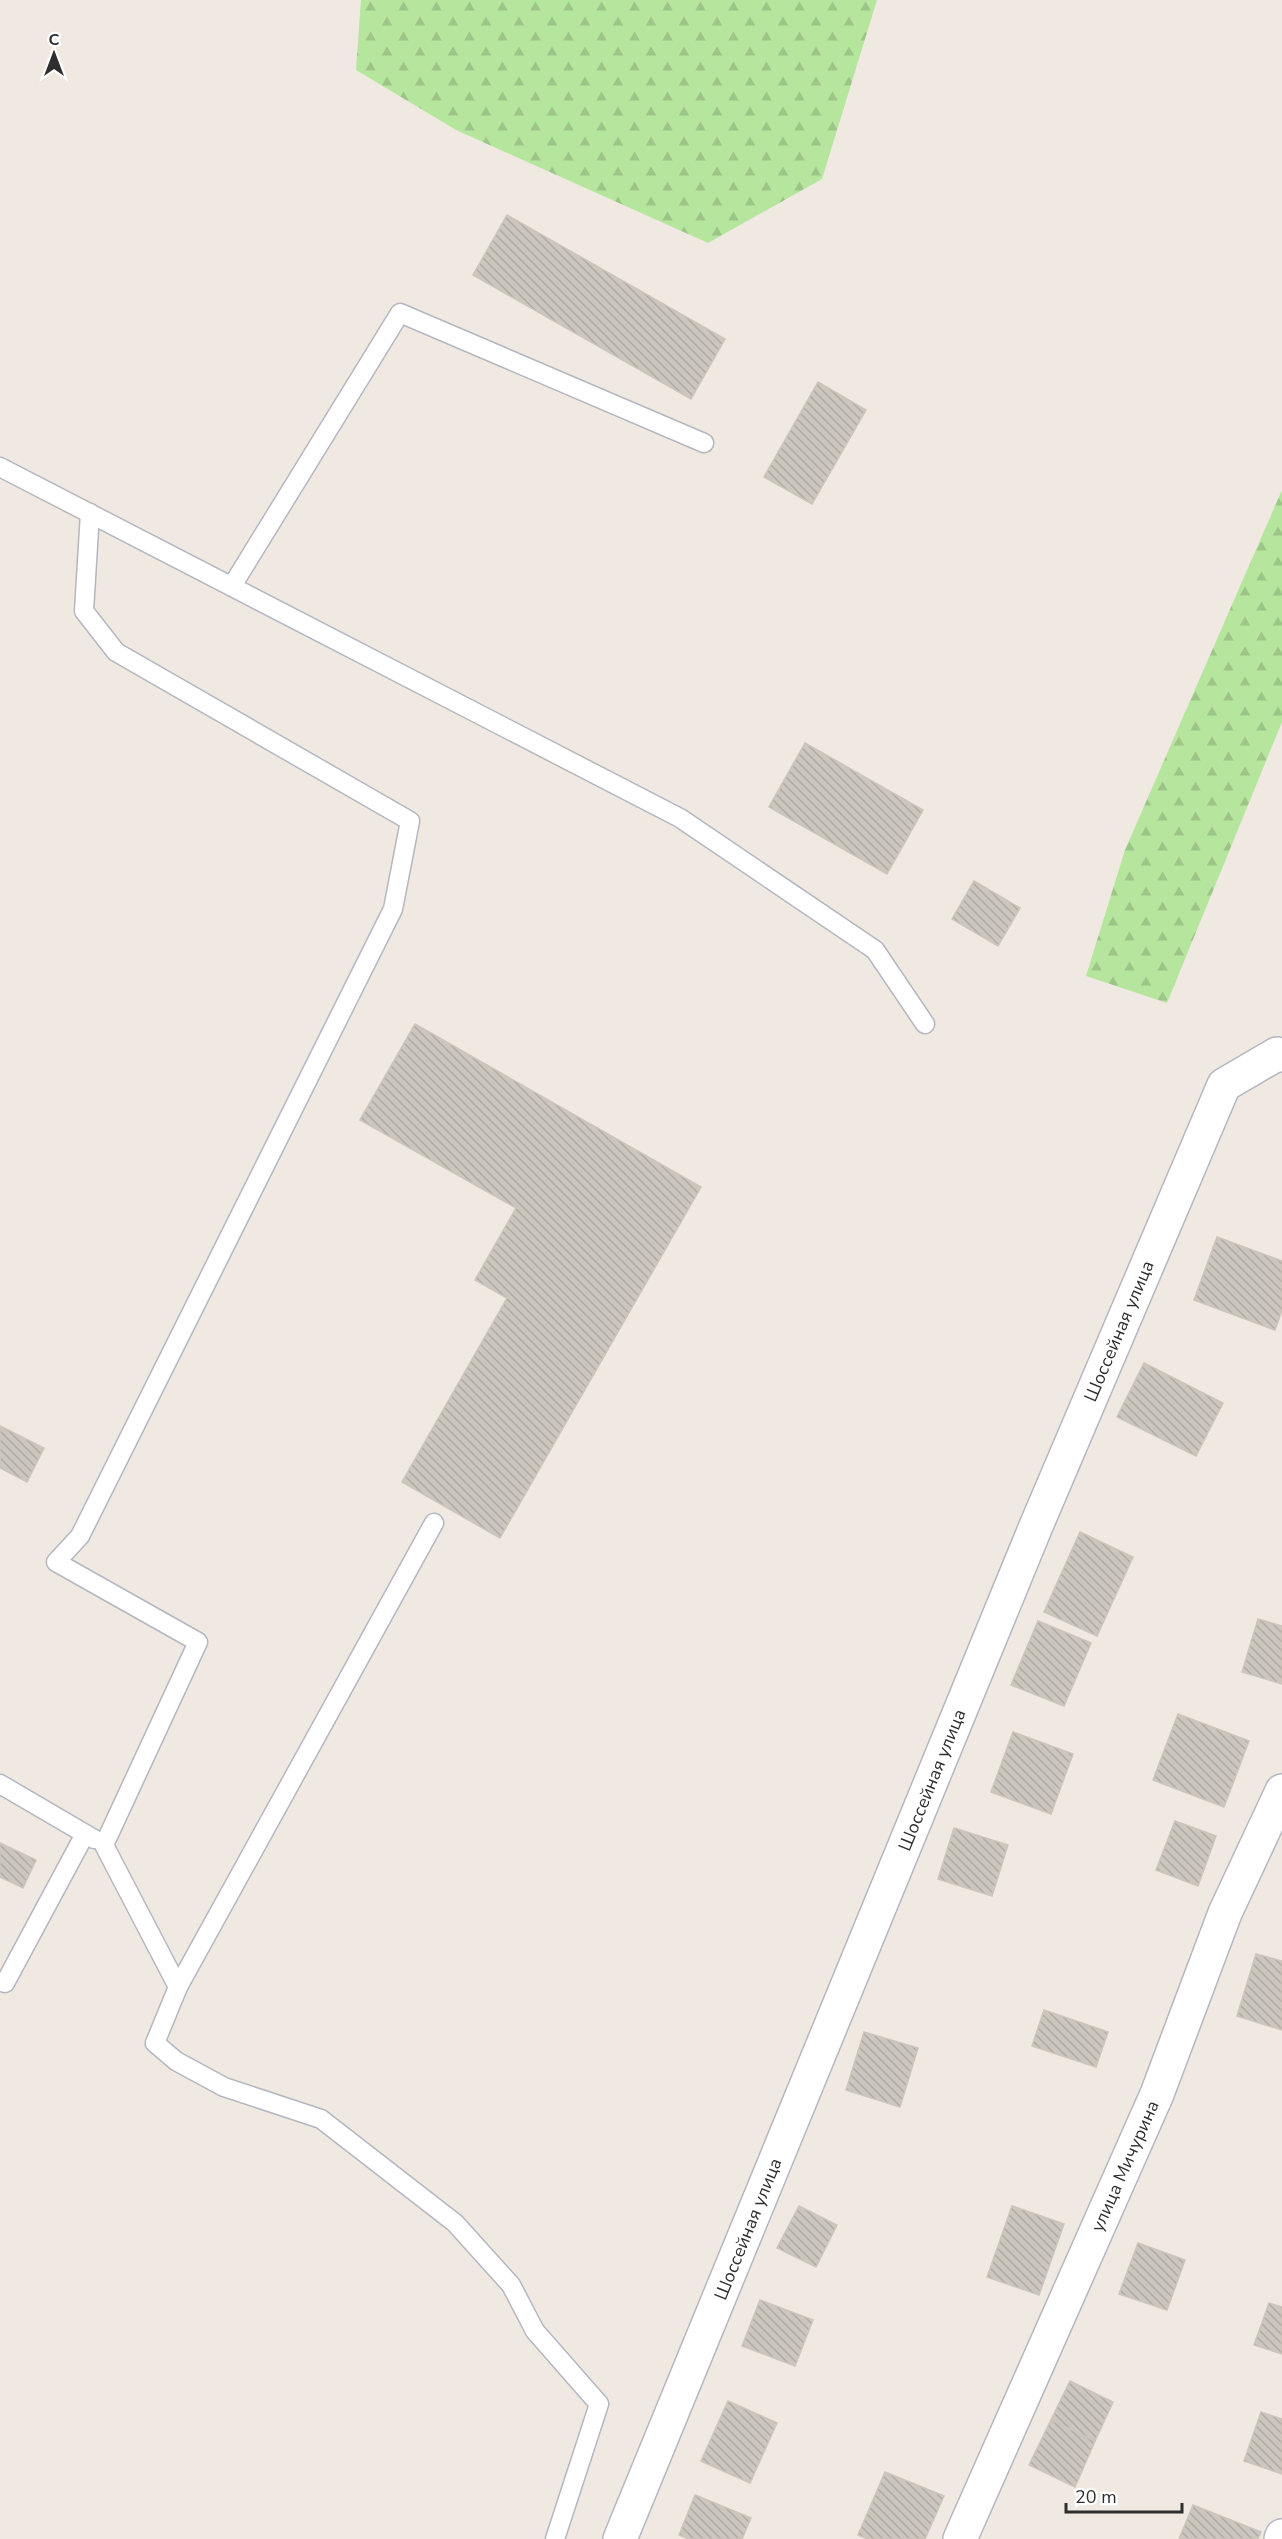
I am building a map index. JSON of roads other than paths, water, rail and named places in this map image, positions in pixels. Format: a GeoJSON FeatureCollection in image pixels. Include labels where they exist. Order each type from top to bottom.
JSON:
{"type":"FeatureCollection","features":[{"type":"Feature","properties":{"kind":"street","name":"Шоссейная улица"},"geometry":{"type":"LineString","coordinates":[[620,2539],[1036,1526],[1224,1084],[1277,1054],[1282,1055]]}},
{"type":"Feature","properties":{"kind":"street","name":"улица Мичурина"},"geometry":{"type":"LineString","coordinates":[[960,2539],[1156,2094],[1225,1913],[1282,1791]]}},
{"type":"Feature","properties":{"kind":"lane"},"geometry":{"type":"LineString","coordinates":[[232,586],[400,314],[704,443]]}},
{"type":"Feature","properties":{"kind":"lane"},"geometry":{"type":"LineString","coordinates":[[0,467],[680,818],[875,950],[925,1024]]}},
{"type":"Feature","properties":{"kind":"lane"},"geometry":{"type":"LineString","coordinates":[[90,513],[84,611],[116,652],[410,821],[393,909],[80,1536],[56,1562],[198,1642],[104,1845]]}},
{"type":"Feature","properties":{"kind":"lane"},"geometry":{"type":"LineString","coordinates":[[434,1523],[178,1987],[154,2043],[176,2061],[224,2087],[321,2119],[455,2223],[511,2285],[535,2331],[599,2404],[555,2539]]}},
{"type":"Feature","properties":{"kind":"lane"},"geometry":{"type":"LineString","coordinates":[[0,1784],[104,1845],[178,1987]]}},
{"type":"Feature","properties":{"kind":"lane"},"geometry":{"type":"LineString","coordinates":[[5,1983],[85,1834]]}}]}
